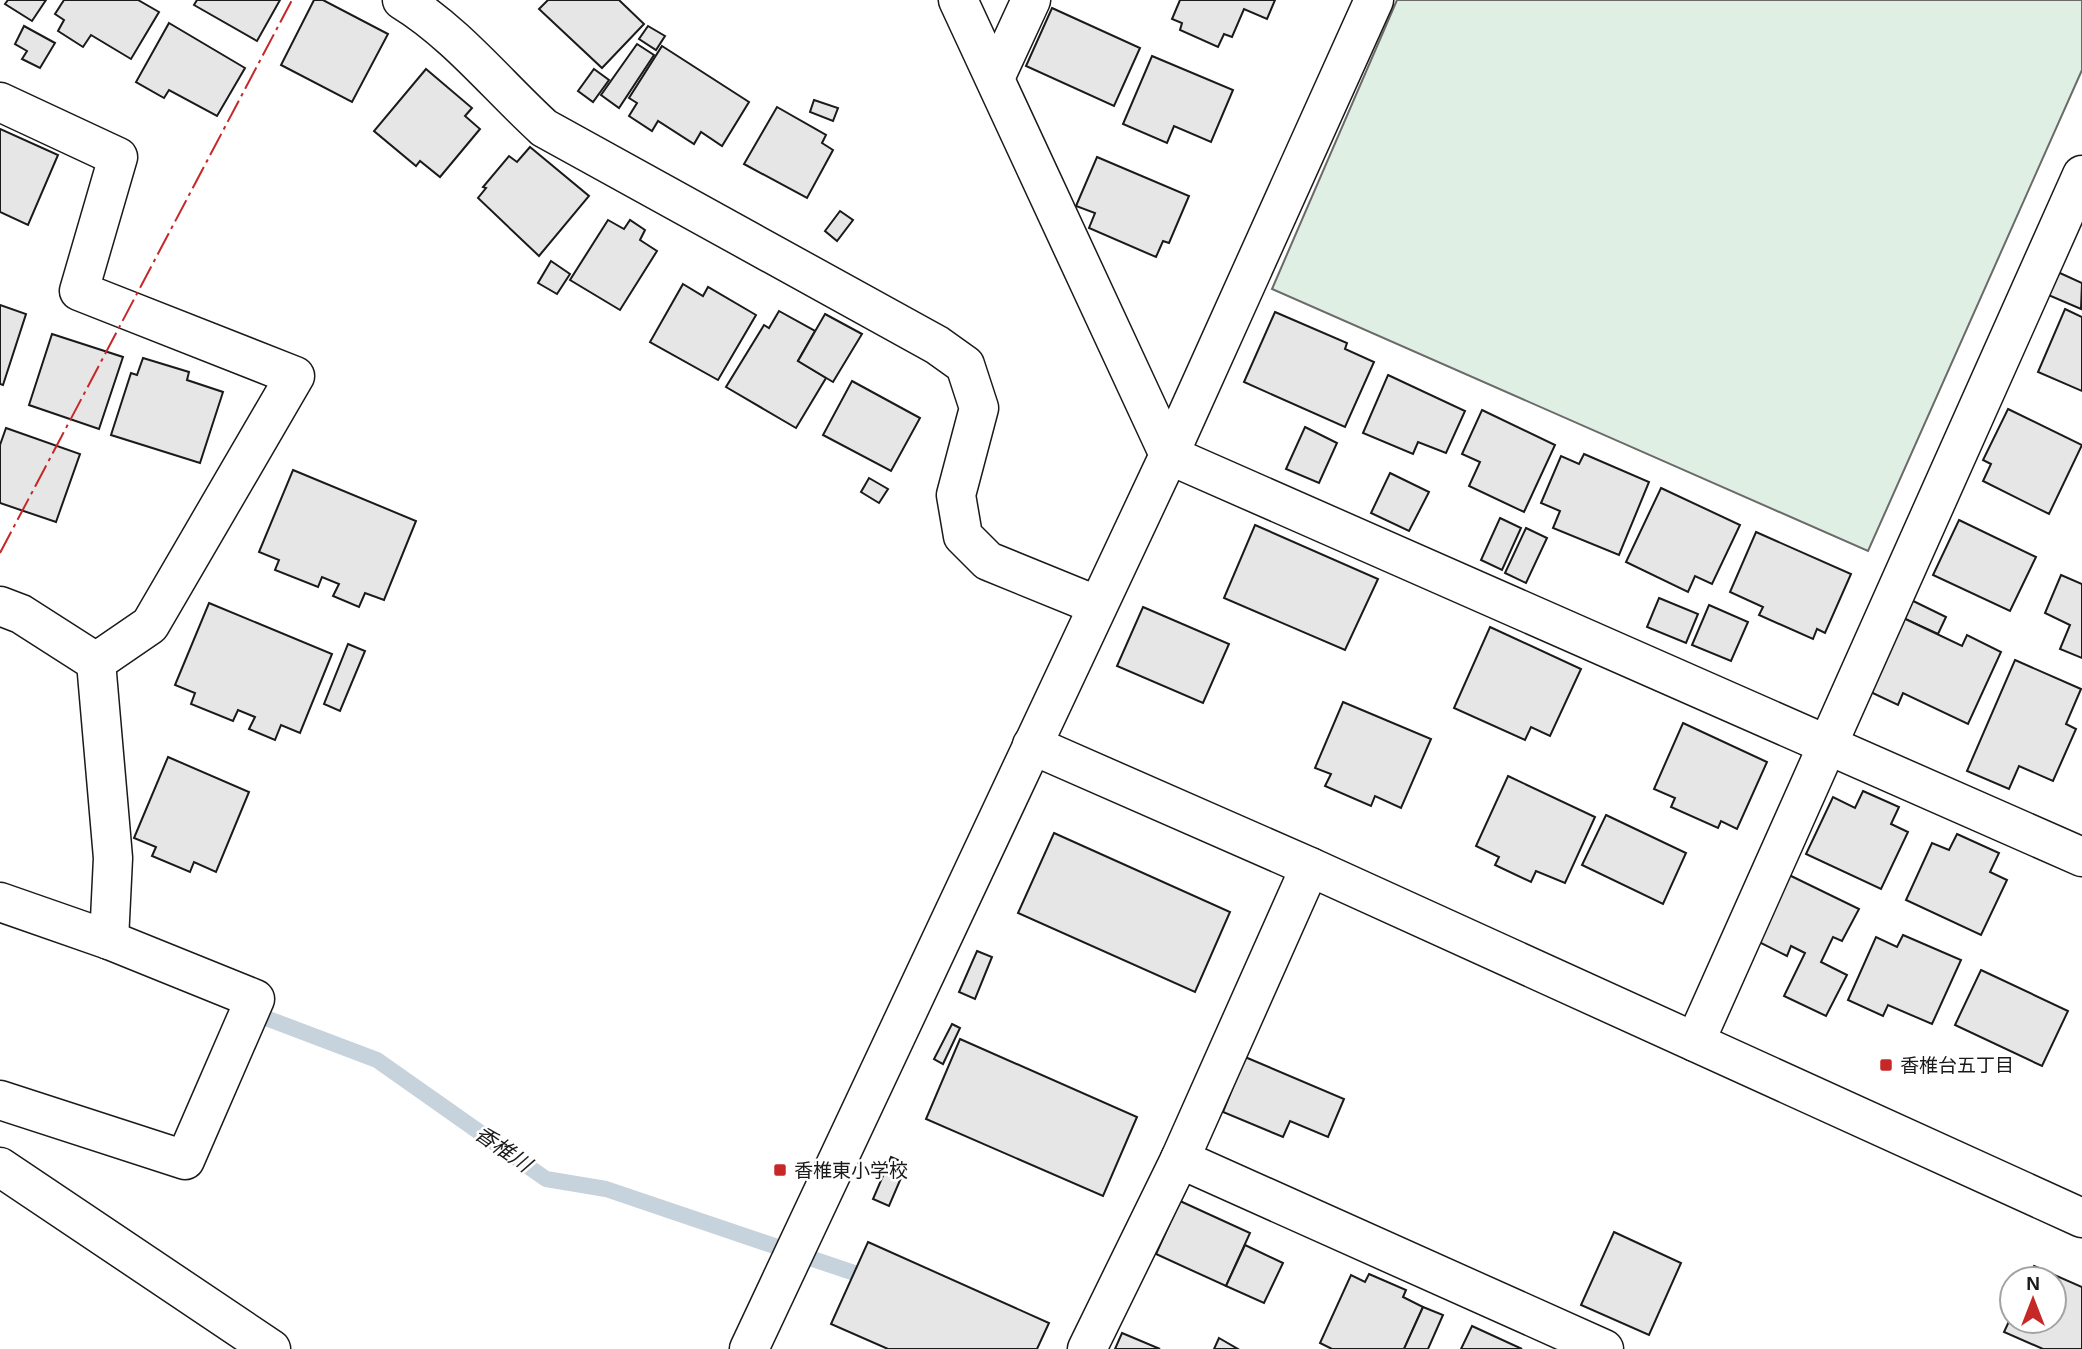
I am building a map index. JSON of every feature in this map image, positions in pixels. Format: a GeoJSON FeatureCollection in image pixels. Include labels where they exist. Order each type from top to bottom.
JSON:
{"type":"FeatureCollection","features":[{"type":"Feature","properties":{"kind":"street"},"geometry":{"type":"LineString","coordinates":[[402,0],[443,28],[496,85],[544,128],[937,345],[965,365],[979,408],[956,495],[963,536],[988,561],[1096,605]]}},
{"type":"Feature","properties":{"kind":"street"},"geometry":{"type":"LineString","coordinates":[[958,0],[1168,455],[2081,854]]}},
{"type":"Feature","properties":{"kind":"street"},"geometry":{"type":"LineString","coordinates":[[995,78],[1031,0]]}},
{"type":"Feature","properties":{"kind":"street"},"geometry":{"type":"LineString","coordinates":[[749,1349],[1168,455],[1374,0]]}},
{"type":"Feature","properties":{"kind":"street"},"geometry":{"type":"LineString","coordinates":[[0,102],[118,157],[79,292],[295,376],[150,625],[96,662]]}},
{"type":"Feature","properties":{"kind":"street"},"geometry":{"type":"LineString","coordinates":[[1695,1042],[2082,175]]}},
{"type":"Feature","properties":{"kind":"street"},"geometry":{"type":"LineString","coordinates":[[0,606],[21,614],[96,662]]}},
{"type":"Feature","properties":{"kind":"street"},"geometry":{"type":"LineString","coordinates":[[96,662],[113,858],[109,940]]}},
{"type":"Feature","properties":{"kind":"street"},"geometry":{"type":"LineString","coordinates":[[1032,746],[1310,867],[2082,1218]]}},
{"type":"Feature","properties":{"kind":"street"},"geometry":{"type":"LineString","coordinates":[[1087,1349],[1180,1159],[1310,867]]}},
{"type":"Feature","properties":{"kind":"street"},"geometry":{"type":"LineString","coordinates":[[0,902],[109,940],[255,999],[185,1160],[0,1100]]}},
{"type":"Feature","properties":{"kind":"street"},"geometry":{"type":"LineString","coordinates":[[1180,1159],[1604,1349]]}},
{"type":"Feature","properties":{"kind":"street"},"geometry":{"type":"LineString","coordinates":[[0,1167],[271,1349]]}},
{"type":"Feature","properties":{"kind":"green space"},"geometry":{"type":"Polygon","coordinates":[[[1397,0],[2082,0],[2082,70],[1868,551],[1272,289],[1397,0]]]}},
{"type":"Feature","properties":{"kind":"building"},"geometry":{"type":"Polygon","coordinates":[[[8,0],[46,0],[32,21],[5,4],[8,0]]]}},
{"type":"Feature","properties":{"kind":"building"},"geometry":{"type":"Polygon","coordinates":[[[64,0],[138,0],[159,12],[131,59],[91,35],[83,47],[58,31],[64,20],[55,14],[64,0]]]}},
{"type":"Feature","properties":{"kind":"building"},"geometry":{"type":"Polygon","coordinates":[[[197,0],[280,0],[257,41],[194,5],[197,0]]]}},
{"type":"Feature","properties":{"kind":"building"},"geometry":{"type":"Polygon","coordinates":[[[314,0],[323,0],[388,34],[352,102],[281,65],[314,0]]]}},
{"type":"Feature","properties":{"kind":"building"},"geometry":{"type":"Polygon","coordinates":[[[548,0],[619,0],[644,24],[602,68],[539,9],[548,0]]]}},
{"type":"Feature","properties":{"kind":"building"},"geometry":{"type":"Polygon","coordinates":[[[1180,0],[1275,0],[1267,19],[1244,9],[1232,37],[1224,34],[1218,47],[1180,30],[1182,23],[1172,19],[1180,0]]]}},
{"type":"Feature","properties":{"kind":"building"},"geometry":{"type":"Polygon","coordinates":[[[1052,8],[1140,48],[1114,106],[1026,66],[1052,8]]]}},
{"type":"Feature","properties":{"kind":"building"},"geometry":{"type":"Polygon","coordinates":[[[169,23],[245,68],[217,116],[169,90],[164,98],[136,82],[169,23]]]}},
{"type":"Feature","properties":{"kind":"building"},"geometry":{"type":"Polygon","coordinates":[[[24,26],[55,43],[40,68],[22,59],[27,51],[15,44],[24,26]]]}},
{"type":"Feature","properties":{"kind":"building"},"geometry":{"type":"Polygon","coordinates":[[[648,26],[665,36],[656,50],[639,39],[648,26]]]}},
{"type":"Feature","properties":{"kind":"building"},"geometry":{"type":"Polygon","coordinates":[[[637,44],[654,55],[619,108],[601,95],[637,44]]]}},
{"type":"Feature","properties":{"kind":"building"},"geometry":{"type":"Polygon","coordinates":[[[662,46],[749,102],[722,146],[701,132],[694,144],[658,121],[652,131],[629,116],[637,103],[629,98],[662,46]]]}},
{"type":"Feature","properties":{"kind":"building"},"geometry":{"type":"Polygon","coordinates":[[[1152,56],[1233,90],[1211,142],[1174,126],[1167,143],[1123,124],[1152,56]]]}},
{"type":"Feature","properties":{"kind":"building"},"geometry":{"type":"Polygon","coordinates":[[[426,69],[472,108],[465,116],[480,129],[440,177],[420,161],[416,166],[374,131],[426,69]]]}},
{"type":"Feature","properties":{"kind":"building"},"geometry":{"type":"Polygon","coordinates":[[[594,69],[609,80],[593,102],[578,91],[594,69]]]}},
{"type":"Feature","properties":{"kind":"building"},"geometry":{"type":"Polygon","coordinates":[[[814,100],[838,108],[833,121],[810,112],[814,100]]]}},
{"type":"Feature","properties":{"kind":"building"},"geometry":{"type":"Polygon","coordinates":[[[777,107],[826,135],[822,143],[833,150],[807,198],[744,164],[777,107]]]}},
{"type":"Feature","properties":{"kind":"building"},"geometry":{"type":"Polygon","coordinates":[[[0,129],[58,155],[28,225],[0,212],[0,129]]]}},
{"type":"Feature","properties":{"kind":"building"},"geometry":{"type":"Polygon","coordinates":[[[530,147],[589,196],[539,256],[478,198],[486,188],[483,187],[509,156],[517,162],[530,147]]]}},
{"type":"Feature","properties":{"kind":"building"},"geometry":{"type":"Polygon","coordinates":[[[1097,157],[1189,196],[1169,243],[1163,241],[1156,257],[1089,228],[1095,213],[1076,206],[1097,157]]]}},
{"type":"Feature","properties":{"kind":"building"},"geometry":{"type":"Polygon","coordinates":[[[840,211],[853,220],[837,241],[825,231],[840,211]]]}},
{"type":"Feature","properties":{"kind":"building"},"geometry":{"type":"Polygon","coordinates":[[[608,220],[624,229],[630,220],[645,230],[640,240],[657,251],[620,310],[570,280],[608,220]]]}},
{"type":"Feature","properties":{"kind":"building"},"geometry":{"type":"Polygon","coordinates":[[[551,261],[570,274],[557,294],[538,283],[551,261]]]}},
{"type":"Feature","properties":{"kind":"building"},"geometry":{"type":"Polygon","coordinates":[[[2049,268],[2082,283],[2081,309],[2039,291],[2049,268]]]}},
{"type":"Feature","properties":{"kind":"building"},"geometry":{"type":"Polygon","coordinates":[[[683,284],[703,296],[708,287],[756,315],[718,380],[650,342],[683,284]]]}},
{"type":"Feature","properties":{"kind":"building"},"geometry":{"type":"Polygon","coordinates":[[[0,305],[26,314],[3,385],[0,384],[0,305]]]}},
{"type":"Feature","properties":{"kind":"building"},"geometry":{"type":"Polygon","coordinates":[[[2065,309],[2082,317],[2082,391],[2038,372],[2065,309]]]}},
{"type":"Feature","properties":{"kind":"building"},"geometry":{"type":"Polygon","coordinates":[[[779,311],[815,331],[798,361],[826,378],[796,428],[726,387],[764,325],[769,328],[779,311]]]}},
{"type":"Feature","properties":{"kind":"building"},"geometry":{"type":"Polygon","coordinates":[[[1275,312],[1347,343],[1345,349],[1374,362],[1345,427],[1244,382],[1275,312]]]}},
{"type":"Feature","properties":{"kind":"building"},"geometry":{"type":"Polygon","coordinates":[[[825,314],[862,334],[833,382],[798,361],[825,314]]]}},
{"type":"Feature","properties":{"kind":"building"},"geometry":{"type":"Polygon","coordinates":[[[52,334],[123,357],[99,429],[29,405],[52,334]]]}},
{"type":"Feature","properties":{"kind":"building"},"geometry":{"type":"Polygon","coordinates":[[[143,358],[189,372],[187,380],[223,392],[200,463],[111,435],[131,373],[137,375],[143,358]]]}},
{"type":"Feature","properties":{"kind":"building"},"geometry":{"type":"Polygon","coordinates":[[[1388,375],[1465,411],[1446,453],[1418,442],[1413,454],[1363,433],[1388,375]]]}},
{"type":"Feature","properties":{"kind":"building"},"geometry":{"type":"Polygon","coordinates":[[[852,381],[920,418],[891,471],[823,435],[852,381]]]}},
{"type":"Feature","properties":{"kind":"building"},"geometry":{"type":"Polygon","coordinates":[[[2008,409],[2082,445],[2049,514],[1983,481],[1991,464],[1983,460],[2008,409]]]}},
{"type":"Feature","properties":{"kind":"building"},"geometry":{"type":"Polygon","coordinates":[[[1482,410],[1555,445],[1524,512],[1469,486],[1480,462],[1462,454],[1482,410]]]}},
{"type":"Feature","properties":{"kind":"building"},"geometry":{"type":"Polygon","coordinates":[[[1305,427],[1337,443],[1319,483],[1286,469],[1305,427]]]}},
{"type":"Feature","properties":{"kind":"building"},"geometry":{"type":"Polygon","coordinates":[[[6,428],[80,454],[56,522],[0,503],[0,445],[6,428]]]}},
{"type":"Feature","properties":{"kind":"building"},"geometry":{"type":"Polygon","coordinates":[[[1584,454],[1649,482],[1619,555],[1553,528],[1560,511],[1541,503],[1561,456],[1579,464],[1584,454]]]}},
{"type":"Feature","properties":{"kind":"building"},"geometry":{"type":"Polygon","coordinates":[[[293,470],[416,521],[384,600],[365,593],[359,607],[333,596],[339,584],[322,577],[318,587],[275,570],[279,560],[259,552],[293,470]]]}},
{"type":"Feature","properties":{"kind":"building"},"geometry":{"type":"Polygon","coordinates":[[[1390,473],[1429,492],[1409,531],[1371,513],[1390,473]]]}},
{"type":"Feature","properties":{"kind":"building"},"geometry":{"type":"Polygon","coordinates":[[[869,478],[888,489],[879,503],[861,492],[869,478]]]}},
{"type":"Feature","properties":{"kind":"building"},"geometry":{"type":"Polygon","coordinates":[[[1661,488],[1740,525],[1712,584],[1695,576],[1688,592],[1626,562],[1661,488]]]}},
{"type":"Feature","properties":{"kind":"building"},"geometry":{"type":"Polygon","coordinates":[[[1500,518],[1521,528],[1502,570],[1481,560],[1500,518]]]}},
{"type":"Feature","properties":{"kind":"building"},"geometry":{"type":"Polygon","coordinates":[[[1959,520],[2036,557],[2010,611],[1933,575],[1959,520]]]}},
{"type":"Feature","properties":{"kind":"building"},"geometry":{"type":"Polygon","coordinates":[[[1255,525],[1378,579],[1345,650],[1224,598],[1255,525]]]}},
{"type":"Feature","properties":{"kind":"building"},"geometry":{"type":"Polygon","coordinates":[[[1526,528],[1547,538],[1526,583],[1505,573],[1526,528]]]}},
{"type":"Feature","properties":{"kind":"building"},"geometry":{"type":"Polygon","coordinates":[[[1756,532],[1851,574],[1825,633],[1817,629],[1813,639],[1759,615],[1763,607],[1730,592],[1756,532]]]}},
{"type":"Feature","properties":{"kind":"building"},"geometry":{"type":"Polygon","coordinates":[[[2061,575],[2082,584],[2082,658],[2060,649],[2070,625],[2045,613],[2061,575]]]}},
{"type":"Feature","properties":{"kind":"building"},"geometry":{"type":"Polygon","coordinates":[[[1903,596],[1946,617],[1938,634],[1894,614],[1903,596]]]}},
{"type":"Feature","properties":{"kind":"building"},"geometry":{"type":"Polygon","coordinates":[[[1659,598],[1698,614],[1686,643],[1647,627],[1659,598]]]}},
{"type":"Feature","properties":{"kind":"building"},"geometry":{"type":"Polygon","coordinates":[[[209,603],[332,654],[300,733],[281,725],[275,740],[249,729],[255,717],[238,710],[233,721],[191,704],[195,693],[175,685],[209,603]]]}},
{"type":"Feature","properties":{"kind":"building"},"geometry":{"type":"Polygon","coordinates":[[[1709,605],[1748,622],[1731,661],[1692,645],[1709,605]]]}},
{"type":"Feature","properties":{"kind":"building"},"geometry":{"type":"Polygon","coordinates":[[[1143,607],[1229,644],[1203,703],[1117,666],[1143,607]]]}},
{"type":"Feature","properties":{"kind":"building"},"geometry":{"type":"Polygon","coordinates":[[[1897,615],[1962,646],[1967,635],[2001,652],[1968,724],[1903,693],[1898,705],[1862,688],[1897,615]]]}},
{"type":"Feature","properties":{"kind":"building"},"geometry":{"type":"Polygon","coordinates":[[[1490,627],[1581,669],[1550,736],[1531,727],[1525,740],[1454,708],[1490,627]]]}},
{"type":"Feature","properties":{"kind":"building"},"geometry":{"type":"Polygon","coordinates":[[[348,644],[365,651],[340,711],[324,704],[348,644]]]}},
{"type":"Feature","properties":{"kind":"building"},"geometry":{"type":"Polygon","coordinates":[[[2015,660],[2081,689],[2066,724],[2076,729],[2053,781],[2019,766],[2009,789],[1967,771],[2015,660]]]}},
{"type":"Feature","properties":{"kind":"building"},"geometry":{"type":"Polygon","coordinates":[[[1343,702],[1431,739],[1401,808],[1375,796],[1371,806],[1325,786],[1331,774],[1315,768],[1343,702]]]}},
{"type":"Feature","properties":{"kind":"building"},"geometry":{"type":"Polygon","coordinates":[[[1683,723],[1767,762],[1737,829],[1721,821],[1718,828],[1671,807],[1675,798],[1654,789],[1683,723]]]}},
{"type":"Feature","properties":{"kind":"building"},"geometry":{"type":"Polygon","coordinates":[[[168,757],[249,792],[216,872],[194,862],[190,872],[152,856],[156,847],[134,838],[168,757]]]}},
{"type":"Feature","properties":{"kind":"building"},"geometry":{"type":"Polygon","coordinates":[[[1508,776],[1595,817],[1565,883],[1536,871],[1531,882],[1495,865],[1499,857],[1476,846],[1508,776]]]}},
{"type":"Feature","properties":{"kind":"building"},"geometry":{"type":"Polygon","coordinates":[[[1863,791],[1899,807],[1891,824],[1908,832],[1881,889],[1806,854],[1833,797],[1855,808],[1863,791]]]}},
{"type":"Feature","properties":{"kind":"building"},"geometry":{"type":"Polygon","coordinates":[[[1606,815],[1686,853],[1663,904],[1582,865],[1606,815]]]}},
{"type":"Feature","properties":{"kind":"building"},"geometry":{"type":"Polygon","coordinates":[[[1054,833],[1230,912],[1195,992],[1018,913],[1054,833]]]}},
{"type":"Feature","properties":{"kind":"building"},"geometry":{"type":"Polygon","coordinates":[[[1957,834],[1999,853],[1990,872],[2007,880],[1981,935],[1906,900],[1932,843],[1949,850],[1957,834]]]}},
{"type":"Feature","properties":{"kind":"building"},"geometry":{"type":"Polygon","coordinates":[[[1787,874],[1859,909],[1842,941],[1833,937],[1821,962],[1847,975],[1826,1016],[1784,996],[1805,953],[1791,946],[1787,956],[1755,940],[1787,874]]]}},
{"type":"Feature","properties":{"kind":"building"},"geometry":{"type":"Polygon","coordinates":[[[1903,935],[1961,960],[1932,1024],[1888,1005],[1883,1016],[1848,1000],[1876,937],[1897,947],[1903,935]]]}},
{"type":"Feature","properties":{"kind":"building"},"geometry":{"type":"Polygon","coordinates":[[[977,951],[992,957],[975,999],[959,992],[977,951]]]}},
{"type":"Feature","properties":{"kind":"building"},"geometry":{"type":"Polygon","coordinates":[[[1981,970],[2068,1011],[2042,1066],[1955,1025],[1981,970]]]}},
{"type":"Feature","properties":{"kind":"building"},"geometry":{"type":"Polygon","coordinates":[[[952,1024],[960,1028],[943,1064],[934,1059],[952,1024]]]}},
{"type":"Feature","properties":{"kind":"building"},"geometry":{"type":"Polygon","coordinates":[[[960,1039],[1137,1117],[1103,1196],[926,1119],[960,1039]]]}},
{"type":"Feature","properties":{"kind":"building"},"geometry":{"type":"Polygon","coordinates":[[[1245,1057],[1344,1099],[1328,1137],[1290,1121],[1283,1137],[1223,1112],[1245,1057]]]}},
{"type":"Feature","properties":{"kind":"building"},"geometry":{"type":"Polygon","coordinates":[[[891,1157],[907,1164],[889,1206],[873,1199],[891,1157]]]}},
{"type":"Feature","properties":{"kind":"building"},"geometry":{"type":"Polygon","coordinates":[[[1180,1201],[1250,1233],[1226,1286],[1156,1254],[1180,1201]]]}},
{"type":"Feature","properties":{"kind":"building"},"geometry":{"type":"Polygon","coordinates":[[[1614,1232],[1681,1263],[1649,1335],[1581,1305],[1614,1232]]]}},
{"type":"Feature","properties":{"kind":"building"},"geometry":{"type":"Polygon","coordinates":[[[868,1242],[1049,1323],[1037,1349],[888,1349],[831,1324],[868,1242]]]}},
{"type":"Feature","properties":{"kind":"building"},"geometry":{"type":"Polygon","coordinates":[[[1245,1245],[1283,1263],[1264,1303],[1226,1286],[1245,1245]]]}},
{"type":"Feature","properties":{"kind":"building"},"geometry":{"type":"Polygon","coordinates":[[[1369,1274],[1406,1290],[1403,1297],[1423,1307],[1404,1349],[1332,1349],[1320,1343],[1351,1275],[1365,1282],[1369,1274]]]}},
{"type":"Feature","properties":{"kind":"building"},"geometry":{"type":"Polygon","coordinates":[[[2068,1281],[2082,1287],[2082,1349],[2043,1349],[2011,1335],[2068,1335],[2068,1281]]]}},
{"type":"Feature","properties":{"kind":"building"},"geometry":{"type":"Polygon","coordinates":[[[1423,1307],[1443,1315],[1428,1349],[1404,1349],[1423,1307]]]}},
{"type":"Feature","properties":{"kind":"building"},"geometry":{"type":"Polygon","coordinates":[[[1472,1326],[1522,1349],[1461,1349],[1472,1326]]]}},
{"type":"Feature","properties":{"kind":"building"},"geometry":{"type":"Polygon","coordinates":[[[1122,1333],[1160,1349],[1115,1349],[1122,1333]]]}},
{"type":"Feature","properties":{"kind":"building"},"geometry":{"type":"Polygon","coordinates":[[[1219,1338],[1238,1349],[1214,1349],[1219,1338]]]}},
{"type":"Feature","properties":{"kind":"waterway","name":"香椎川"},"geometry":{"type":"LineString","coordinates":[[250,1012],[377,1060],[546,1179],[606,1189],[872,1279]]}},
{"type":"Feature","properties":{"kind":"power"},"geometry":{"type":"LineString","coordinates":[[0,553],[292,0]]}},
{"type":"Feature","properties":{"kind":"place","name":"香椎台五丁目"},"geometry":{"type":"Point","coordinates":[1886,1065]}},
{"type":"Feature","properties":{"kind":"place","name":"香椎東小学校"},"geometry":{"type":"Point","coordinates":[780,1170]}}]}
